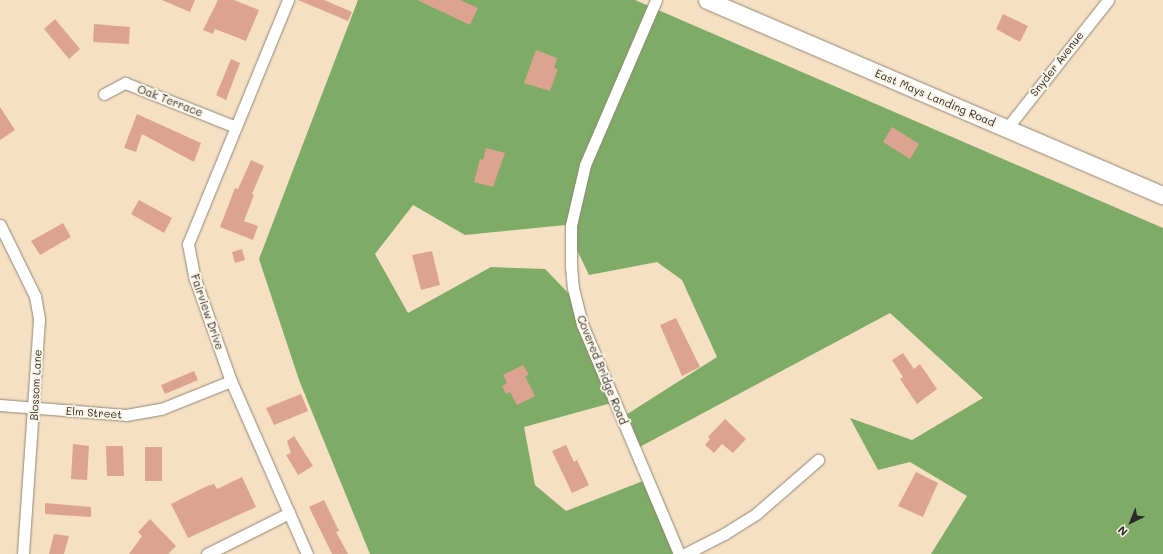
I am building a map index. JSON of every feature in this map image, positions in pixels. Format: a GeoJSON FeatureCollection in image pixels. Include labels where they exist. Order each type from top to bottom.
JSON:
{"type":"FeatureCollection","features":[{"type":"Feature","properties":{"kind":"main road","name":"East Mays Landing Road"},"geometry":{"type":"LineString","coordinates":[[707,0],[1163,195]]}},
{"type":"Feature","properties":{"kind":"street","name":"Fairview Drive"},"geometry":{"type":"LineString","coordinates":[[288,0],[188,244],[194,279],[231,381],[307,554]]}},
{"type":"Feature","properties":{"kind":"street","name":"Covered Bridge Road"},"geometry":{"type":"LineString","coordinates":[[656,0],[588,159],[571,225],[571,266],[573,288],[582,324],[679,554]]}},
{"type":"Feature","properties":{"kind":"street","name":"Snyder Avenue"},"geometry":{"type":"LineString","coordinates":[[1007,128],[1108,0]]}},
{"type":"Feature","properties":{"kind":"street","name":"Oak Terrace"},"geometry":{"type":"LineString","coordinates":[[104,94],[125,84],[236,127]]}},
{"type":"Feature","properties":{"kind":"street","name":"Blossom Lane"},"geometry":{"type":"LineString","coordinates":[[0,225],[35,296],[39,319],[35,408],[23,554]]}},
{"type":"Feature","properties":{"kind":"street","name":"Elm Street"},"geometry":{"type":"LineString","coordinates":[[0,405],[126,415],[161,409],[231,381]]}},
{"type":"Feature","properties":{"kind":"street"},"geometry":{"type":"LineString","coordinates":[[684,554],[724,534],[757,513],[818,460]]}},
{"type":"Feature","properties":{"kind":"street"},"geometry":{"type":"LineString","coordinates":[[207,554],[289,513]]}},
{"type":"Feature","properties":{"kind":"green space"},"geometry":{"type":"Polygon","coordinates":[[[358,0],[635,0],[1163,228],[1163,554],[931,554],[967,496],[910,462],[878,470],[850,418],[912,440],[983,398],[890,313],[634,450],[621,418],[717,357],[682,280],[657,262],[589,275],[565,225],[465,235],[413,205],[375,254],[408,313],[491,267],[545,269],[575,300],[615,402],[524,427],[535,485],[566,511],[643,481],[676,554],[370,554],[299,380],[259,259],[358,0]]]}},
{"type":"Feature","properties":{"kind":"building"},"geometry":{"type":"Polygon","coordinates":[[[162,0],[195,0],[190,12],[162,0]]]}},
{"type":"Feature","properties":{"kind":"building"},"geometry":{"type":"Polygon","coordinates":[[[218,0],[234,0],[259,10],[246,41],[215,29],[213,34],[203,30],[218,0]]]}},
{"type":"Feature","properties":{"kind":"building"},"geometry":{"type":"Polygon","coordinates":[[[298,0],[324,0],[352,12],[348,21],[298,0]]]}},
{"type":"Feature","properties":{"kind":"building"},"geometry":{"type":"Polygon","coordinates":[[[417,0],[460,0],[478,8],[470,25],[417,0]]]}},
{"type":"Feature","properties":{"kind":"building"},"geometry":{"type":"Polygon","coordinates":[[[1003,14],[1028,26],[1020,42],[996,29],[1003,14]]]}},
{"type":"Feature","properties":{"kind":"building"},"geometry":{"type":"Polygon","coordinates":[[[55,19],[80,49],[69,59],[44,29],[55,19]]]}},
{"type":"Feature","properties":{"kind":"building"},"geometry":{"type":"Polygon","coordinates":[[[94,24],[130,27],[129,44],[93,42],[94,24]]]}},
{"type":"Feature","properties":{"kind":"building"},"geometry":{"type":"Polygon","coordinates":[[[536,50],[557,58],[554,68],[558,69],[550,91],[524,83],[536,50]]]}},
{"type":"Feature","properties":{"kind":"building"},"geometry":{"type":"Polygon","coordinates":[[[231,59],[240,63],[226,100],[216,95],[231,59]]]}},
{"type":"Feature","properties":{"kind":"building"},"geometry":{"type":"Polygon","coordinates":[[[0,107],[15,130],[0,140],[0,107]]]}},
{"type":"Feature","properties":{"kind":"building"},"geometry":{"type":"Polygon","coordinates":[[[137,114],[201,143],[194,162],[142,134],[136,152],[124,148],[137,114]]]}},
{"type":"Feature","properties":{"kind":"building"},"geometry":{"type":"Polygon","coordinates":[[[892,127],[919,144],[910,159],[883,142],[892,127]]]}},
{"type":"Feature","properties":{"kind":"building"},"geometry":{"type":"Polygon","coordinates":[[[486,148],[505,153],[493,187],[474,182],[480,159],[483,160],[486,148]]]}},
{"type":"Feature","properties":{"kind":"building"},"geometry":{"type":"Polygon","coordinates":[[[251,160],[264,166],[252,194],[254,195],[244,221],[258,226],[253,240],[220,227],[235,188],[238,189],[251,160]]]}},
{"type":"Feature","properties":{"kind":"building"},"geometry":{"type":"Polygon","coordinates":[[[139,200],[172,218],[164,233],[131,214],[139,200]]]}},
{"type":"Feature","properties":{"kind":"building"},"geometry":{"type":"Polygon","coordinates":[[[63,223],[71,237],[40,255],[31,241],[63,223]]]}},
{"type":"Feature","properties":{"kind":"building"},"geometry":{"type":"Polygon","coordinates":[[[242,249],[245,260],[235,263],[232,252],[242,249]]]}},
{"type":"Feature","properties":{"kind":"building"},"geometry":{"type":"Polygon","coordinates":[[[432,251],[440,285],[421,290],[412,255],[432,251]]]}},
{"type":"Feature","properties":{"kind":"building"},"geometry":{"type":"Polygon","coordinates":[[[676,318],[700,367],[682,376],[660,325],[676,318]]]}},
{"type":"Feature","properties":{"kind":"building"},"geometry":{"type":"Polygon","coordinates":[[[903,353],[914,369],[920,364],[937,389],[917,404],[900,379],[903,377],[892,360],[903,353]]]}},
{"type":"Feature","properties":{"kind":"building"},"geometry":{"type":"Polygon","coordinates":[[[523,365],[529,375],[525,376],[535,396],[517,405],[510,392],[506,394],[502,386],[507,383],[503,375],[523,365]]]}},
{"type":"Feature","properties":{"kind":"building"},"geometry":{"type":"Polygon","coordinates":[[[194,371],[198,380],[165,394],[161,385],[194,371]]]}},
{"type":"Feature","properties":{"kind":"building"},"geometry":{"type":"Polygon","coordinates":[[[301,394],[308,411],[274,425],[266,408],[301,394]]]}},
{"type":"Feature","properties":{"kind":"building"},"geometry":{"type":"Polygon","coordinates":[[[725,419],[746,439],[733,453],[722,444],[714,453],[705,445],[710,439],[708,437],[725,419]]]}},
{"type":"Feature","properties":{"kind":"building"},"geometry":{"type":"Polygon","coordinates":[[[294,436],[313,466],[298,475],[286,455],[291,453],[287,441],[294,436]]]}},
{"type":"Feature","properties":{"kind":"building"},"geometry":{"type":"Polygon","coordinates":[[[73,444],[89,446],[87,480],[71,479],[73,444]]]}},
{"type":"Feature","properties":{"kind":"building"},"geometry":{"type":"Polygon","coordinates":[[[566,445],[574,462],[577,460],[589,485],[572,493],[552,451],[566,445]]]}},
{"type":"Feature","properties":{"kind":"building"},"geometry":{"type":"Polygon","coordinates":[[[106,446],[123,446],[124,476],[107,476],[106,446]]]}},
{"type":"Feature","properties":{"kind":"building"},"geometry":{"type":"Polygon","coordinates":[[[145,447],[162,447],[162,481],[145,481],[145,447]]]}},
{"type":"Feature","properties":{"kind":"building"},"geometry":{"type":"Polygon","coordinates":[[[916,472],[938,483],[923,517],[898,506],[916,472]]]}},
{"type":"Feature","properties":{"kind":"building"},"geometry":{"type":"Polygon","coordinates":[[[242,477],[256,507],[188,538],[171,504],[207,486],[214,484],[217,489],[242,477]]]}},
{"type":"Feature","properties":{"kind":"building"},"geometry":{"type":"Polygon","coordinates":[[[324,500],[339,531],[336,532],[348,554],[332,554],[309,507],[324,500]]]}},
{"type":"Feature","properties":{"kind":"building"},"geometry":{"type":"Polygon","coordinates":[[[45,503],[91,507],[91,517],[45,514],[45,503]]]}},
{"type":"Feature","properties":{"kind":"building"},"geometry":{"type":"Polygon","coordinates":[[[150,519],[176,546],[168,554],[129,554],[142,536],[138,532],[150,519]]]}},
{"type":"Feature","properties":{"kind":"building"},"geometry":{"type":"Polygon","coordinates":[[[54,534],[69,536],[64,554],[49,554],[54,534]]]}}]}
